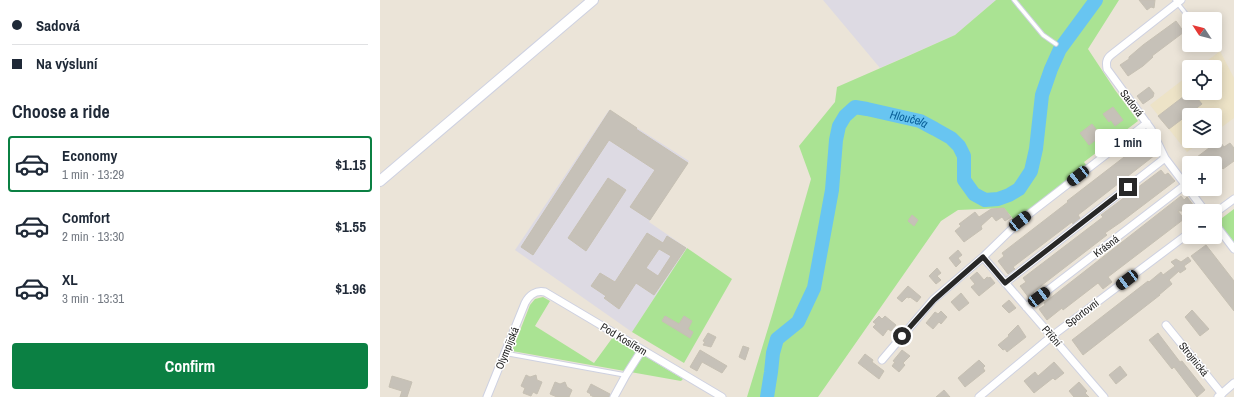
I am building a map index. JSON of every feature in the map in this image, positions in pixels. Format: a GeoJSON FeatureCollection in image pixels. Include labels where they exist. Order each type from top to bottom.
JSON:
{"type":"FeatureCollection","features":[{"type":"Feature","properties":{"kind":"main road"},"geometry":{"type":"LineString","coordinates":[[380,181],[593,0]]}},
{"type":"Feature","properties":{"kind":"street","name":"Sadová"},"geometry":{"type":"LineString","coordinates":[[882,360],[934,300],[983,257],[1020,221],[1147,123],[1107,69],[1107,60],[1111,54],[1178,1]]}},
{"type":"Feature","properties":{"kind":"street"},"geometry":{"type":"LineString","coordinates":[[1147,123],[1165,158],[1182,182]]}},
{"type":"Feature","properties":{"kind":"street"},"geometry":{"type":"LineString","coordinates":[[1005,283],[1165,158]]}},
{"type":"Feature","properties":{"kind":"street","name":"Krásná"},"geometry":{"type":"LineString","coordinates":[[1026,307],[1182,188]]}},
{"type":"Feature","properties":{"kind":"street"},"geometry":{"type":"LineString","coordinates":[[1193,196],[1199,204]]}},
{"type":"Feature","properties":{"kind":"street"},"geometry":{"type":"LineString","coordinates":[[1222,208],[1234,199]]}},
{"type":"Feature","properties":{"kind":"street"},"geometry":{"type":"LineString","coordinates":[[1222,233],[1234,249]]}},
{"type":"Feature","properties":{"kind":"street","name":"Sportovní"},"geometry":{"type":"LineString","coordinates":[[979,397],[1052,336],[1182,238]]}},
{"type":"Feature","properties":{"kind":"street","name":"Příční"},"geometry":{"type":"LineString","coordinates":[[983,257],[1104,397]]}},
{"type":"Feature","properties":{"kind":"street","name":"Pod Kosířem"},"geometry":{"type":"LineString","coordinates":[[527,299],[536,292],[545,292],[722,397]]}},
{"type":"Feature","properties":{"kind":"street","name":"Olympijská"},"geometry":{"type":"LineString","coordinates":[[487,397],[527,299]]}},
{"type":"Feature","properties":{"kind":"street","name":"Strojnická"},"geometry":{"type":"LineString","coordinates":[[1166,325],[1220,395]]}},
{"type":"Feature","properties":{"kind":"street"},"geometry":{"type":"LineString","coordinates":[[614,397],[642,350]]}},
{"type":"Feature","properties":{"kind":"street"},"geometry":{"type":"LineString","coordinates":[[1220,395],[1234,383]]}},
{"type":"Feature","properties":{"kind":"lane"},"geometry":{"type":"LineString","coordinates":[[1014,0],[1043,35],[1056,44]]}},
{"type":"Feature","properties":{"kind":"lane","name":"Sadová"},"geometry":{"type":"LineString","coordinates":[[1178,1],[1185,12]]}},
{"type":"Feature","properties":{"kind":"lane"},"geometry":{"type":"LineString","coordinates":[[504,353],[626,375]]}},
{"type":"Feature","properties":{"kind":"shaded area"},"geometry":{"type":"Polygon","coordinates":[[[823,0],[996,0],[955,35],[880,68],[823,0]]]}},
{"type":"Feature","properties":{"kind":"shaded area"},"geometry":{"type":"Polygon","coordinates":[[[1221,52],[1234,78],[1234,118],[1222,127],[1222,108],[1182,108],[1182,146],[1150,105],[1182,80],[1182,100],[1222,100],[1222,60],[1208,60],[1221,52]]]}},
{"type":"Feature","properties":{"kind":"shaded area"},"geometry":{"type":"Polygon","coordinates":[[[609,110],[689,161],[649,222],[687,248],[632,332],[515,250],[609,110]]]}},
{"type":"Feature","properties":{"kind":"shaded area"},"geometry":{"type":"Polygon","coordinates":[[[1184,148],[1192,148],[1187,152],[1184,148]]]}},
{"type":"Feature","properties":{"kind":"green space"},"geometry":{"type":"Polygon","coordinates":[[[996,0],[1119,0],[1088,49],[1115,90],[1138,121],[1084,162],[1087,166],[1015,221],[1004,208],[958,210],[941,221],[818,397],[747,397],[811,179],[799,146],[835,102],[837,87],[955,35],[996,0]]]}},
{"type":"Feature","properties":{"kind":"green space"},"geometry":{"type":"Polygon","coordinates":[[[1234,209],[1234,246],[1222,231],[1222,218],[1234,209]]]}},
{"type":"Feature","properties":{"kind":"green space"},"geometry":{"type":"Polygon","coordinates":[[[687,248],[732,279],[684,363],[632,332],[687,248]]]}},
{"type":"Feature","properties":{"kind":"green space"},"geometry":{"type":"Polygon","coordinates":[[[543,297],[550,301],[535,326],[594,363],[613,337],[683,379],[681,381],[512,351],[530,305],[535,299],[543,297]]]}},
{"type":"Feature","properties":{"kind":"building"},"geometry":{"type":"Polygon","coordinates":[[[1139,0],[1155,0],[1154,8],[1151,7],[1147,10],[1139,0]]]}},
{"type":"Feature","properties":{"kind":"building"},"geometry":{"type":"Polygon","coordinates":[[[1176,21],[1182,29],[1182,34],[1152,56],[1153,57],[1143,66],[1128,76],[1120,65],[1129,59],[1129,57],[1176,21]]]}},
{"type":"Feature","properties":{"kind":"building"},"geometry":{"type":"Polygon","coordinates":[[[1149,87],[1154,93],[1153,97],[1143,104],[1137,96],[1149,87]]]}},
{"type":"Feature","properties":{"kind":"building"},"geometry":{"type":"Polygon","coordinates":[[[1182,98],[1182,100],[1199,100],[1202,104],[1197,108],[1182,108],[1182,119],[1169,129],[1158,116],[1182,98]]]}},
{"type":"Feature","properties":{"kind":"building"},"geometry":{"type":"Polygon","coordinates":[[[1113,107],[1123,120],[1115,126],[1111,120],[1109,122],[1103,114],[1113,107]]]}},
{"type":"Feature","properties":{"kind":"building"},"geometry":{"type":"Polygon","coordinates":[[[610,110],[688,163],[650,220],[630,207],[655,170],[609,140],[533,255],[521,247],[610,110]]]}},
{"type":"Feature","properties":{"kind":"building"},"geometry":{"type":"Polygon","coordinates":[[[1092,124],[1101,136],[1089,145],[1080,133],[1092,124]]]}},
{"type":"Feature","properties":{"kind":"building"},"geometry":{"type":"Polygon","coordinates":[[[1146,143],[1155,155],[1078,215],[1080,218],[1073,224],[1072,222],[1013,267],[1015,269],[1008,274],[998,261],[1004,256],[1002,253],[1141,144],[1143,146],[1146,143]]]}},
{"type":"Feature","properties":{"kind":"building"},"geometry":{"type":"Polygon","coordinates":[[[1230,143],[1234,148],[1234,161],[1223,169],[1222,156],[1198,156],[1209,148],[1222,148],[1222,144],[1224,147],[1230,143]]]}},
{"type":"Feature","properties":{"kind":"building"},"geometry":{"type":"Polygon","coordinates":[[[1161,170],[1165,175],[1168,173],[1175,181],[1105,233],[1107,235],[1033,292],[1035,294],[1029,298],[1020,286],[1026,282],[1023,278],[1103,217],[1101,215],[1161,170]]]}},
{"type":"Feature","properties":{"kind":"building"},"geometry":{"type":"Polygon","coordinates":[[[608,178],[626,190],[586,251],[568,238],[608,178]]]}},
{"type":"Feature","properties":{"kind":"building"},"geometry":{"type":"Polygon","coordinates":[[[1181,196],[1184,200],[1187,197],[1192,204],[1182,204],[1182,211],[1178,211],[1182,216],[1182,221],[1108,277],[1112,282],[1103,289],[1098,283],[1063,310],[1062,308],[1047,320],[1039,309],[1045,305],[1044,303],[1181,196]]]}},
{"type":"Feature","properties":{"kind":"building"},"geometry":{"type":"Polygon","coordinates":[[[1004,208],[1011,217],[1005,221],[1002,217],[996,221],[992,216],[981,226],[982,229],[964,242],[955,231],[961,226],[959,224],[975,212],[979,217],[991,209],[1004,208]]]}},
{"type":"Feature","properties":{"kind":"building"},"geometry":{"type":"Polygon","coordinates":[[[912,215],[918,220],[914,226],[908,221],[912,215]]]}},
{"type":"Feature","properties":{"kind":"building"},"geometry":{"type":"Polygon","coordinates":[[[647,233],[663,243],[667,236],[686,248],[654,295],[636,283],[619,309],[604,298],[606,296],[591,286],[600,273],[615,282],[647,233]],[[659,249],[646,268],[658,276],[671,256],[659,249]]]}},
{"type":"Feature","properties":{"kind":"building"},"geometry":{"type":"Polygon","coordinates":[[[1206,245],[1234,281],[1234,311],[1191,256],[1206,245]]]}},
{"type":"Feature","properties":{"kind":"building"},"geometry":{"type":"Polygon","coordinates":[[[958,250],[962,255],[958,258],[961,262],[956,267],[949,258],[958,250]]]}},
{"type":"Feature","properties":{"kind":"building"},"geometry":{"type":"Polygon","coordinates":[[[1188,257],[1191,261],[1184,266],[1186,269],[1180,273],[1179,271],[1169,280],[1172,284],[1083,355],[1072,340],[1148,281],[1149,282],[1161,272],[1163,275],[1175,266],[1171,262],[1176,259],[1181,262],[1188,257]]]}},
{"type":"Feature","properties":{"kind":"building"},"geometry":{"type":"Polygon","coordinates":[[[937,268],[941,273],[937,276],[941,280],[936,284],[929,276],[937,268]]]}},
{"type":"Feature","properties":{"kind":"building"},"geometry":{"type":"Polygon","coordinates":[[[977,272],[984,280],[987,277],[990,277],[995,283],[979,296],[971,287],[975,284],[970,278],[977,272]]]}},
{"type":"Feature","properties":{"kind":"building"},"geometry":{"type":"Polygon","coordinates":[[[908,286],[921,297],[917,302],[910,297],[907,297],[902,302],[897,298],[908,286]]]}},
{"type":"Feature","properties":{"kind":"building"},"geometry":{"type":"Polygon","coordinates":[[[961,293],[969,303],[959,311],[951,302],[961,293]]]}},
{"type":"Feature","properties":{"kind":"building"},"geometry":{"type":"Polygon","coordinates":[[[1009,300],[1016,308],[1009,313],[1002,306],[1009,300]]]}},
{"type":"Feature","properties":{"kind":"building"},"geometry":{"type":"Polygon","coordinates":[[[1192,310],[1209,329],[1200,336],[1185,317],[1192,310]]]}},
{"type":"Feature","properties":{"kind":"building"},"geometry":{"type":"Polygon","coordinates":[[[941,311],[947,317],[941,324],[939,322],[933,329],[926,323],[935,312],[938,314],[941,311]]]}},
{"type":"Feature","properties":{"kind":"building"},"geometry":{"type":"Polygon","coordinates":[[[665,316],[679,324],[684,316],[692,321],[688,329],[693,332],[690,338],[662,321],[665,316]]]}},
{"type":"Feature","properties":{"kind":"building"},"geometry":{"type":"Polygon","coordinates":[[[879,316],[882,319],[885,316],[896,325],[891,331],[888,329],[883,336],[873,327],[876,324],[873,322],[879,316]]]}},
{"type":"Feature","properties":{"kind":"building"},"geometry":{"type":"Polygon","coordinates":[[[1018,325],[1026,337],[1007,352],[1005,349],[1003,350],[998,345],[1009,336],[1008,335],[1018,325]]]}},
{"type":"Feature","properties":{"kind":"building"},"geometry":{"type":"Polygon","coordinates":[[[708,333],[716,337],[711,347],[703,345],[705,342],[703,341],[708,333]]]}},
{"type":"Feature","properties":{"kind":"building"},"geometry":{"type":"Polygon","coordinates":[[[1158,333],[1180,362],[1182,361],[1205,390],[1197,397],[1174,367],[1172,369],[1149,340],[1158,333]]]}},
{"type":"Feature","properties":{"kind":"building"},"geometry":{"type":"Polygon","coordinates":[[[743,346],[749,348],[745,360],[739,357],[743,346]]]}},
{"type":"Feature","properties":{"kind":"building"},"geometry":{"type":"Polygon","coordinates":[[[700,350],[727,366],[722,373],[702,362],[697,371],[690,367],[700,350]]]}},
{"type":"Feature","properties":{"kind":"building"},"geometry":{"type":"Polygon","coordinates":[[[902,350],[910,356],[903,363],[905,365],[899,372],[892,366],[895,362],[893,361],[902,350]]]}},
{"type":"Feature","properties":{"kind":"building"},"geometry":{"type":"Polygon","coordinates":[[[865,354],[873,360],[872,362],[884,371],[879,379],[858,363],[865,354]]]}},
{"type":"Feature","properties":{"kind":"building"},"geometry":{"type":"Polygon","coordinates":[[[979,360],[985,366],[983,368],[985,371],[965,387],[958,378],[979,360]]]}},
{"type":"Feature","properties":{"kind":"building"},"geometry":{"type":"Polygon","coordinates":[[[1054,362],[1064,373],[1055,380],[1053,378],[1034,393],[1024,381],[1035,372],[1038,376],[1054,362]]]}},
{"type":"Feature","properties":{"kind":"building"},"geometry":{"type":"Polygon","coordinates":[[[1120,366],[1127,375],[1116,384],[1109,375],[1120,366]]]}},
{"type":"Feature","properties":{"kind":"building"},"geometry":{"type":"Polygon","coordinates":[[[526,375],[530,377],[536,375],[537,380],[542,382],[537,394],[533,392],[531,396],[523,393],[525,388],[521,386],[526,375]]]}},
{"type":"Feature","properties":{"kind":"building"},"geometry":{"type":"Polygon","coordinates":[[[392,376],[412,382],[407,397],[400,397],[402,391],[389,387],[392,376]]]}},
{"type":"Feature","properties":{"kind":"building"},"geometry":{"type":"Polygon","coordinates":[[[555,382],[560,384],[565,382],[567,387],[572,390],[569,397],[557,397],[550,394],[555,382]]]}},
{"type":"Feature","properties":{"kind":"building"},"geometry":{"type":"Polygon","coordinates":[[[1079,382],[1087,391],[1085,393],[1089,397],[1074,397],[1069,391],[1079,382]]]}},
{"type":"Feature","properties":{"kind":"building"},"geometry":{"type":"Polygon","coordinates":[[[591,384],[610,394],[609,397],[594,397],[590,395],[591,394],[587,392],[591,384]]]}},
{"type":"Feature","properties":{"kind":"building"},"geometry":{"type":"Polygon","coordinates":[[[944,390],[950,397],[936,397],[944,390]]]}},
{"type":"Feature","properties":{"kind":"waterway","name":"Hloučela"},"geometry":{"type":"LineString","coordinates":[[767,397],[773,353],[777,339],[798,322],[814,288],[832,190],[836,140],[839,126],[845,116],[855,107],[920,121],[951,138],[959,146],[964,156],[964,180],[974,194],[985,200],[998,199],[1009,195],[1019,189],[1031,171],[1036,149],[1042,95],[1051,69],[1060,49],[1096,0]]}},
{"type":"Feature","properties":{"kind":"route"},"geometry":{"type":"LineString","coordinates":[[902,336],[934,300],[983,257],[1005,283],[1128,187]]}}]}
